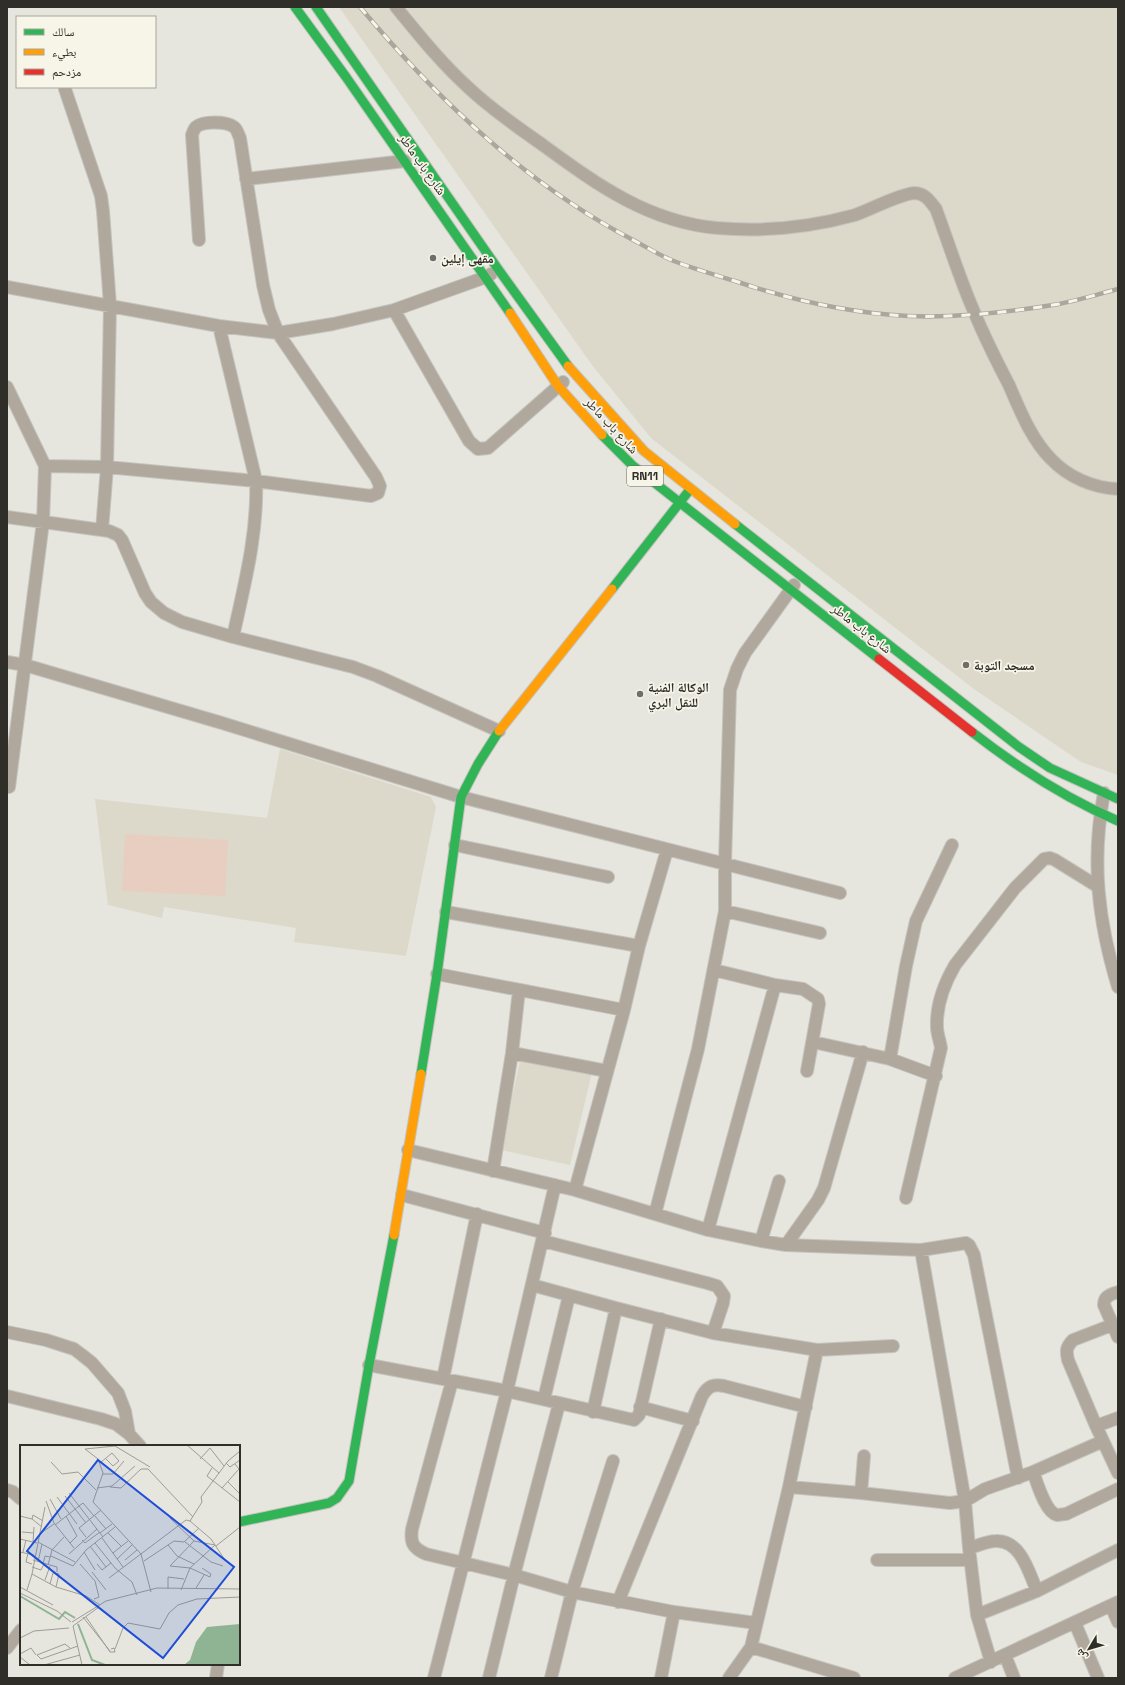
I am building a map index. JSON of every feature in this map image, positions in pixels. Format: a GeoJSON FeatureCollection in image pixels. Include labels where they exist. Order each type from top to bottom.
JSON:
{"type":"FeatureCollection","features":[{"type":"Feature","properties":{"kind":"main road","name":"شارع باب ماطر"},"geometry":{"type":"LineString","coordinates":[[295,7],[486,277],[558,386],[632,466],[994,749],[1034,777],[1100,814],[1118,820]]}},
{"type":"Feature","properties":{"kind":"main road","name":"شارع باب ماطر"},"geometry":{"type":"LineString","coordinates":[[316,7],[498,269],[574,374],[644,451],[690,490],[1019,747],[1050,768],[1118,799]]}},
{"type":"Feature","properties":{"kind":"main road"},"geometry":{"type":"LineString","coordinates":[[240,1522],[329,1503],[337,1498],[349,1481],[369,1365],[402,1195],[437,974],[455,845],[460,797],[478,764],[499,731],[690,490]]}},
{"type":"Feature","properties":{"kind":"street"},"geometry":{"type":"LineString","coordinates":[[396,7],[469,89],[493,109],[600,185],[630,203],[659,216],[688,224],[718,228],[785,228],[855,214],[914,193],[923,194],[930,200],[936,209],[975,314],[1037,441],[1051,459],[1069,474],[1088,484],[1118,489]]}},
{"type":"Feature","properties":{"kind":"street"},"geometry":{"type":"LineString","coordinates":[[65,89],[101,196],[110,305],[107,466],[102,530]]}},
{"type":"Feature","properties":{"kind":"street"},"geometry":{"type":"LineString","coordinates":[[45,466],[107,466],[256,481],[371,496],[378,493],[380,490],[376,477],[278,333],[263,285],[240,138],[234,127],[219,122],[201,124],[193,131],[192,140],[199,240]]}},
{"type":"Feature","properties":{"kind":"street"},"geometry":{"type":"LineString","coordinates":[[246,178],[405,161]]}},
{"type":"Feature","properties":{"kind":"street"},"geometry":{"type":"LineString","coordinates":[[7,287],[219,326],[278,333],[333,324],[394,310],[486,277],[498,269]]}},
{"type":"Feature","properties":{"kind":"street"},"geometry":{"type":"LineString","coordinates":[[394,310],[468,441],[478,449],[488,448],[558,386],[574,374]]}},
{"type":"Feature","properties":{"kind":"street"},"geometry":{"type":"LineString","coordinates":[[219,326],[256,481],[257,501],[254,528],[233,637]]}},
{"type":"Feature","properties":{"kind":"street"},"geometry":{"type":"LineString","coordinates":[[7,387],[45,466],[43,522],[9,787]]}},
{"type":"Feature","properties":{"kind":"street"},"geometry":{"type":"LineString","coordinates":[[7,518],[102,530],[118,535],[122,540],[145,593],[151,602],[164,613],[182,622],[233,637],[353,667],[377,676],[499,731]]}},
{"type":"Feature","properties":{"kind":"street"},"geometry":{"type":"LineString","coordinates":[[655,1214],[698,1049],[725,911],[724,863],[730,690],[737,669],[745,653],[801,576]]}},
{"type":"Feature","properties":{"kind":"street"},"geometry":{"type":"LineString","coordinates":[[7,662],[25,665],[222,723],[460,797],[840,893]]}},
{"type":"Feature","properties":{"kind":"street"},"geometry":{"type":"LineString","coordinates":[[1104,793],[1100,814],[1097,886],[1104,935],[1118,987]]}},
{"type":"Feature","properties":{"kind":"street"},"geometry":{"type":"LineString","coordinates":[[455,845],[608,877]]}},
{"type":"Feature","properties":{"kind":"street"},"geometry":{"type":"LineString","coordinates":[[890,1059],[906,966],[916,921],[952,845]]}},
{"type":"Feature","properties":{"kind":"street"},"geometry":{"type":"LineString","coordinates":[[575,1190],[624,1010],[639,946],[667,850]]}},
{"type":"Feature","properties":{"kind":"street"},"geometry":{"type":"LineString","coordinates":[[906,1198],[936,1076],[941,1048],[937,1029],[941,997],[947,979],[955,965],[1015,888],[1044,859],[1050,858],[1097,886]]}},
{"type":"Feature","properties":{"kind":"street"},"geometry":{"type":"LineString","coordinates":[[725,911],[820,933]]}},
{"type":"Feature","properties":{"kind":"street"},"geometry":{"type":"LineString","coordinates":[[446,912],[639,946]]}},
{"type":"Feature","properties":{"kind":"street"},"geometry":{"type":"LineString","coordinates":[[714,970],[775,985],[803,989],[811,992],[818,999],[819,1004],[807,1071]]}},
{"type":"Feature","properties":{"kind":"street"},"geometry":{"type":"LineString","coordinates":[[437,974],[624,1010]]}},
{"type":"Feature","properties":{"kind":"street"},"geometry":{"type":"LineString","coordinates":[[708,1230],[775,985]]}},
{"type":"Feature","properties":{"kind":"street"},"geometry":{"type":"LineString","coordinates":[[493,1171],[512,1053],[519,990]]}},
{"type":"Feature","properties":{"kind":"street"},"geometry":{"type":"LineString","coordinates":[[813,1042],[890,1059],[936,1076]]}},
{"type":"Feature","properties":{"kind":"street"},"geometry":{"type":"LineString","coordinates":[[786,1245],[818,1200],[824,1188],[863,1052]]}},
{"type":"Feature","properties":{"kind":"street"},"geometry":{"type":"LineString","coordinates":[[512,1053],[607,1070]]}},
{"type":"Feature","properties":{"kind":"street"},"geometry":{"type":"LineString","coordinates":[[408,1150],[575,1190],[708,1230],[761,1241],[786,1245],[921,1250],[960,1243],[970,1245],[1018,1478]]}},
{"type":"Feature","properties":{"kind":"street"},"geometry":{"type":"LineString","coordinates":[[761,1241],[779,1181]]}},
{"type":"Feature","properties":{"kind":"street"},"geometry":{"type":"LineString","coordinates":[[434,1678],[507,1391],[555,1185]]}},
{"type":"Feature","properties":{"kind":"street"},"geometry":{"type":"LineString","coordinates":[[402,1195],[477,1214],[544,1237],[717,1286],[724,1296],[713,1333]]}},
{"type":"Feature","properties":{"kind":"street"},"geometry":{"type":"LineString","coordinates":[[477,1214],[448,1380],[412,1529],[411,1541],[415,1548],[426,1554],[514,1575],[572,1592],[674,1612],[756,1623]]}},
{"type":"Feature","properties":{"kind":"street"},"geometry":{"type":"LineString","coordinates":[[921,1250],[965,1501],[970,1560],[977,1615],[991,1662]]}},
{"type":"Feature","properties":{"kind":"street"},"geometry":{"type":"LineString","coordinates":[[532,1285],[713,1333],[818,1350],[893,1346]]}},
{"type":"Feature","properties":{"kind":"street"},"geometry":{"type":"LineString","coordinates":[[1118,1292],[1110,1295],[1104,1300],[1104,1305],[1118,1337]]}},
{"type":"Feature","properties":{"kind":"street"},"geometry":{"type":"LineString","coordinates":[[544,1399],[569,1296]]}},
{"type":"Feature","properties":{"kind":"street"},"geometry":{"type":"LineString","coordinates":[[593,1412],[616,1308]]}},
{"type":"Feature","properties":{"kind":"street"},"geometry":{"type":"LineString","coordinates":[[369,1365],[507,1391],[593,1412],[634,1420],[639,1415],[661,1319]]}},
{"type":"Feature","properties":{"kind":"street"},"geometry":{"type":"LineString","coordinates":[[1112,1325],[1073,1340],[1068,1344],[1066,1350],[1068,1360],[1118,1473]]}},
{"type":"Feature","properties":{"kind":"street"},"geometry":{"type":"LineString","coordinates":[[7,1332],[46,1340],[74,1349],[92,1362],[118,1393],[125,1410],[129,1434]]}},
{"type":"Feature","properties":{"kind":"street"},"geometry":{"type":"LineString","coordinates":[[729,1678],[751,1647],[789,1487],[818,1350]]}},
{"type":"Feature","properties":{"kind":"street"},"geometry":{"type":"LineString","coordinates":[[618,1602],[705,1392],[710,1386],[716,1385],[806,1407]]}},
{"type":"Feature","properties":{"kind":"street"},"geometry":{"type":"LineString","coordinates":[[7,1396],[116,1424],[129,1434],[139,1445]]}},
{"type":"Feature","properties":{"kind":"street"},"geometry":{"type":"LineString","coordinates":[[489,1678],[514,1575],[559,1404]]}},
{"type":"Feature","properties":{"kind":"street"},"geometry":{"type":"LineString","coordinates":[[640,1407],[693,1421]]}},
{"type":"Feature","properties":{"kind":"street"},"geometry":{"type":"LineString","coordinates":[[1096,1426],[1118,1418]]}},
{"type":"Feature","properties":{"kind":"street"},"geometry":{"type":"LineString","coordinates":[[789,1487],[861,1492],[950,1503],[965,1501],[985,1489],[1033,1472],[1103,1440]]}},
{"type":"Feature","properties":{"kind":"street"},"geometry":{"type":"LineString","coordinates":[[861,1492],[864,1456]]}},
{"type":"Feature","properties":{"kind":"street"},"geometry":{"type":"LineString","coordinates":[[551,1678],[572,1592],[613,1461]]}},
{"type":"Feature","properties":{"kind":"street"},"geometry":{"type":"LineString","coordinates":[[1033,1472],[1047,1507],[1051,1512],[1057,1515],[1066,1514],[1118,1489]]}},
{"type":"Feature","properties":{"kind":"street"},"geometry":{"type":"LineString","coordinates":[[7,1490],[14,1492],[20,1498]]}},
{"type":"Feature","properties":{"kind":"street"},"geometry":{"type":"LineString","coordinates":[[969,1548],[996,1541],[1005,1543],[1014,1548],[1021,1554],[1037,1591]]}},
{"type":"Feature","properties":{"kind":"street"},"geometry":{"type":"LineString","coordinates":[[977,1615],[1037,1591],[1118,1550]]}},
{"type":"Feature","properties":{"kind":"street"},"geometry":{"type":"LineString","coordinates":[[877,1560],[970,1560]]}},
{"type":"Feature","properties":{"kind":"street"},"geometry":{"type":"LineString","coordinates":[[955,1678],[1115,1604],[1118,1622]]}},
{"type":"Feature","properties":{"kind":"street"},"geometry":{"type":"LineString","coordinates":[[661,1678],[674,1612]]}},
{"type":"Feature","properties":{"kind":"street"},"geometry":{"type":"LineString","coordinates":[[1075,1623],[1098,1678]]}},
{"type":"Feature","properties":{"kind":"street"},"geometry":{"type":"LineString","coordinates":[[7,1648],[20,1631]]}},
{"type":"Feature","properties":{"kind":"street"},"geometry":{"type":"LineString","coordinates":[[751,1647],[854,1678]]}},
{"type":"Feature","properties":{"kind":"street"},"geometry":{"type":"LineString","coordinates":[[1005,1655],[1014,1678]]}},
{"type":"Feature","properties":{"kind":"street"},"geometry":{"type":"LineString","coordinates":[[216,1678],[218,1665]]}},
{"type":"Feature","properties":{"kind":"shaded area"},"geometry":{"type":"Polygon","coordinates":[[[339,7],[1118,7],[1118,775],[1081,762],[974,689],[651,438],[592,365],[339,7]]]}},
{"type":"Feature","properties":{"kind":"shaded area"},"geometry":{"type":"Polygon","coordinates":[[[280,749],[431,797],[436,807],[406,956],[294,942],[296,928],[164,907],[162,918],[108,905],[95,799],[267,818],[280,749]]]}},
{"type":"Feature","properties":{"kind":"shaded area"},"geometry":{"type":"Polygon","coordinates":[[[125,834],[228,840],[225,896],[122,891],[125,834]]]}},
{"type":"Feature","properties":{"kind":"shaded area"},"geometry":{"type":"Polygon","coordinates":[[[522,1052],[592,1072],[570,1165],[501,1150],[522,1052]]]}},
{"type":"Feature","properties":{"kind":"railway"},"geometry":{"type":"LineString","coordinates":[[360,7],[421,75],[453,107],[486,138],[521,167],[557,194],[595,219],[656,253],[693,268],[799,300],[842,309],[908,316],[946,316],[1022,310],[1059,304],[1118,289]]}},
{"type":"Feature","properties":{"kind":"traffic: fast"},"geometry":{"type":"LineString","coordinates":[[295,7],[346,77],[510,313]]}},
{"type":"Feature","properties":{"kind":"traffic: fast"},"geometry":{"type":"LineString","coordinates":[[316,7],[498,269],[568,366]]}},
{"type":"Feature","properties":{"kind":"traffic: fast"},"geometry":{"type":"LineString","coordinates":[[602,435],[632,465],[879,659]]}},
{"type":"Feature","properties":{"kind":"traffic: fast"},"geometry":{"type":"LineString","coordinates":[[612,589],[688,492]]}},
{"type":"Feature","properties":{"kind":"traffic: fast"},"geometry":{"type":"LineString","coordinates":[[735,524],[1019,747],[1050,768],[1118,799]]}},
{"type":"Feature","properties":{"kind":"traffic: fast"},"geometry":{"type":"LineString","coordinates":[[421,1074],[437,974],[461,797],[478,764],[499,731]]}},
{"type":"Feature","properties":{"kind":"traffic: fast"},"geometry":{"type":"LineString","coordinates":[[972,732],[1006,757],[1060,792],[1118,821]]}},
{"type":"Feature","properties":{"kind":"traffic: fast"},"geometry":{"type":"LineString","coordinates":[[240,1522],[329,1503],[337,1498],[349,1481],[394,1235]]}},
{"type":"Feature","properties":{"kind":"traffic: slow"},"geometry":{"type":"LineString","coordinates":[[510,313],[558,386],[602,435]]}},
{"type":"Feature","properties":{"kind":"traffic: slow"},"geometry":{"type":"LineString","coordinates":[[568,366],[644,451],[735,524]]}},
{"type":"Feature","properties":{"kind":"traffic: slow"},"geometry":{"type":"LineString","coordinates":[[499,731],[612,589]]}},
{"type":"Feature","properties":{"kind":"traffic: slow"},"geometry":{"type":"LineString","coordinates":[[394,1235],[421,1074]]}},
{"type":"Feature","properties":{"kind":"traffic: jam"},"geometry":{"type":"LineString","coordinates":[[879,659],[972,732]]}},
{"type":"Feature","properties":{"kind":"place","name":"مقهى إيلين"},"geometry":{"type":"Point","coordinates":[433,258]}},
{"type":"Feature","properties":{"kind":"place","name":"مسجد التوبة"},"geometry":{"type":"Point","coordinates":[966,665]}},
{"type":"Feature","properties":{"kind":"place","name":"الوكالة الفنية للنقل البري"},"geometry":{"type":"Point","coordinates":[640,694]}}]}
